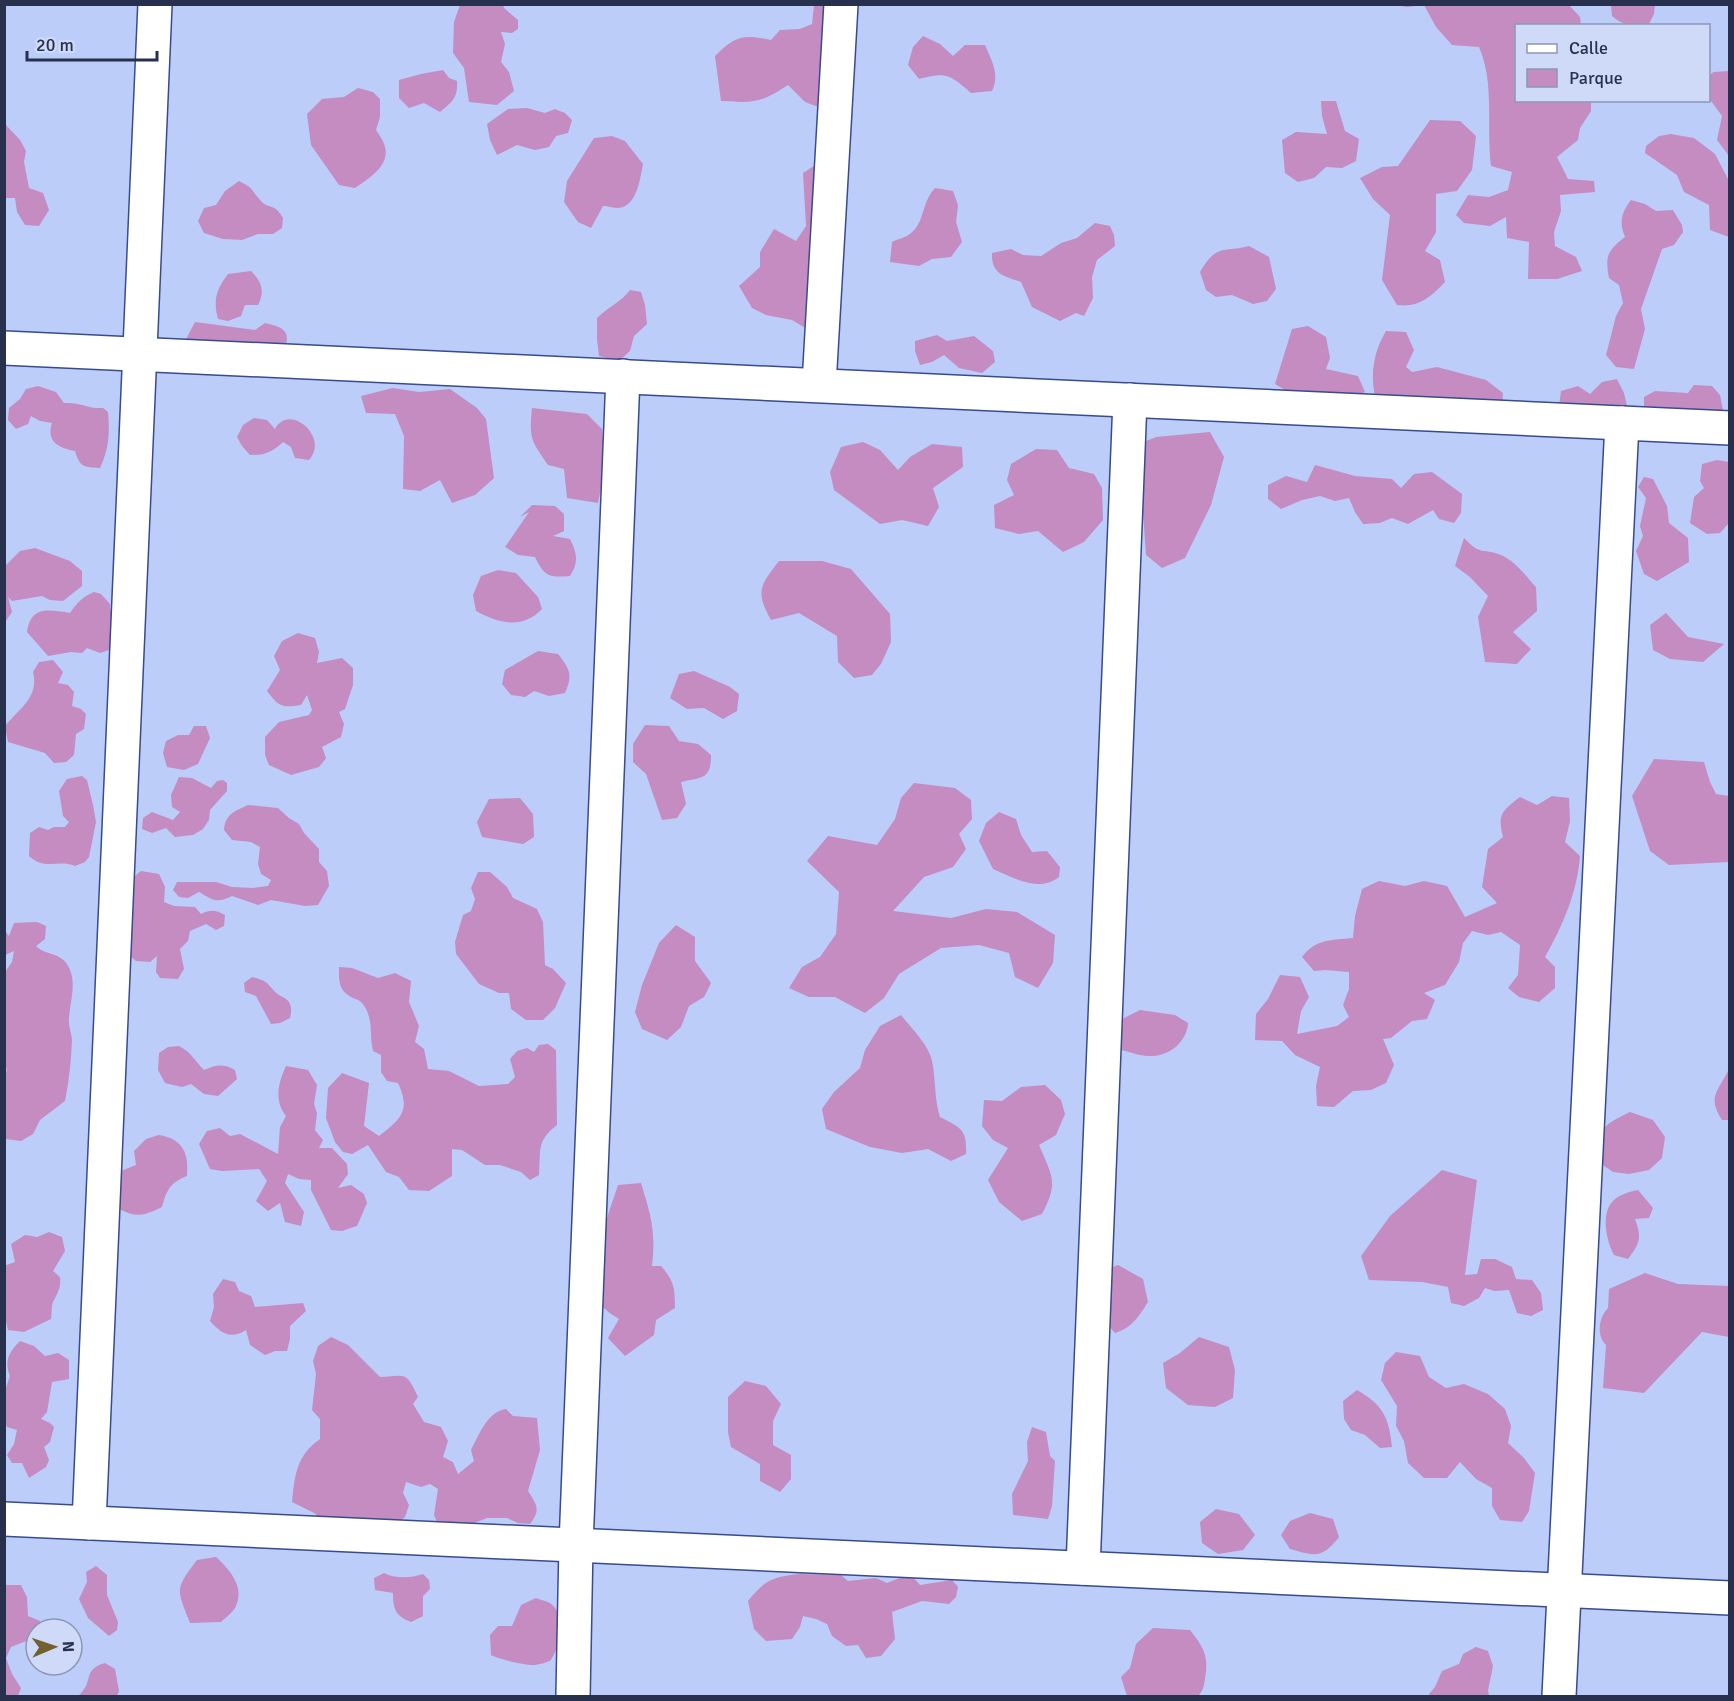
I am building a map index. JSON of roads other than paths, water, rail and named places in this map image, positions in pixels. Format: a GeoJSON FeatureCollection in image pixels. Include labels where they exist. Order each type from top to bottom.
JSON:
{"type":"FeatureCollection","features":[{"type":"Feature","properties":{"kind":"street"},"geometry":{"type":"LineString","coordinates":[[89,1523],[155,4]]}},
{"type":"Feature","properties":{"kind":"street"},"geometry":{"type":"LineString","coordinates":[[819,385],[841,4]]}},
{"type":"Feature","properties":{"kind":"street"},"geometry":{"type":"LineString","coordinates":[[4,348],[1730,428]]}},
{"type":"Feature","properties":{"kind":"street"},"geometry":{"type":"LineString","coordinates":[[573,1696],[576,1545],[623,376]]}},
{"type":"Feature","properties":{"kind":"street"},"geometry":{"type":"LineString","coordinates":[[1083,1569],[1130,400]]}},
{"type":"Feature","properties":{"kind":"street"},"geometry":{"type":"LineString","coordinates":[[1560,1696],[1622,423]]}},
{"type":"Feature","properties":{"kind":"street"},"geometry":{"type":"LineString","coordinates":[[4,1519],[1730,1598]]}}]}
